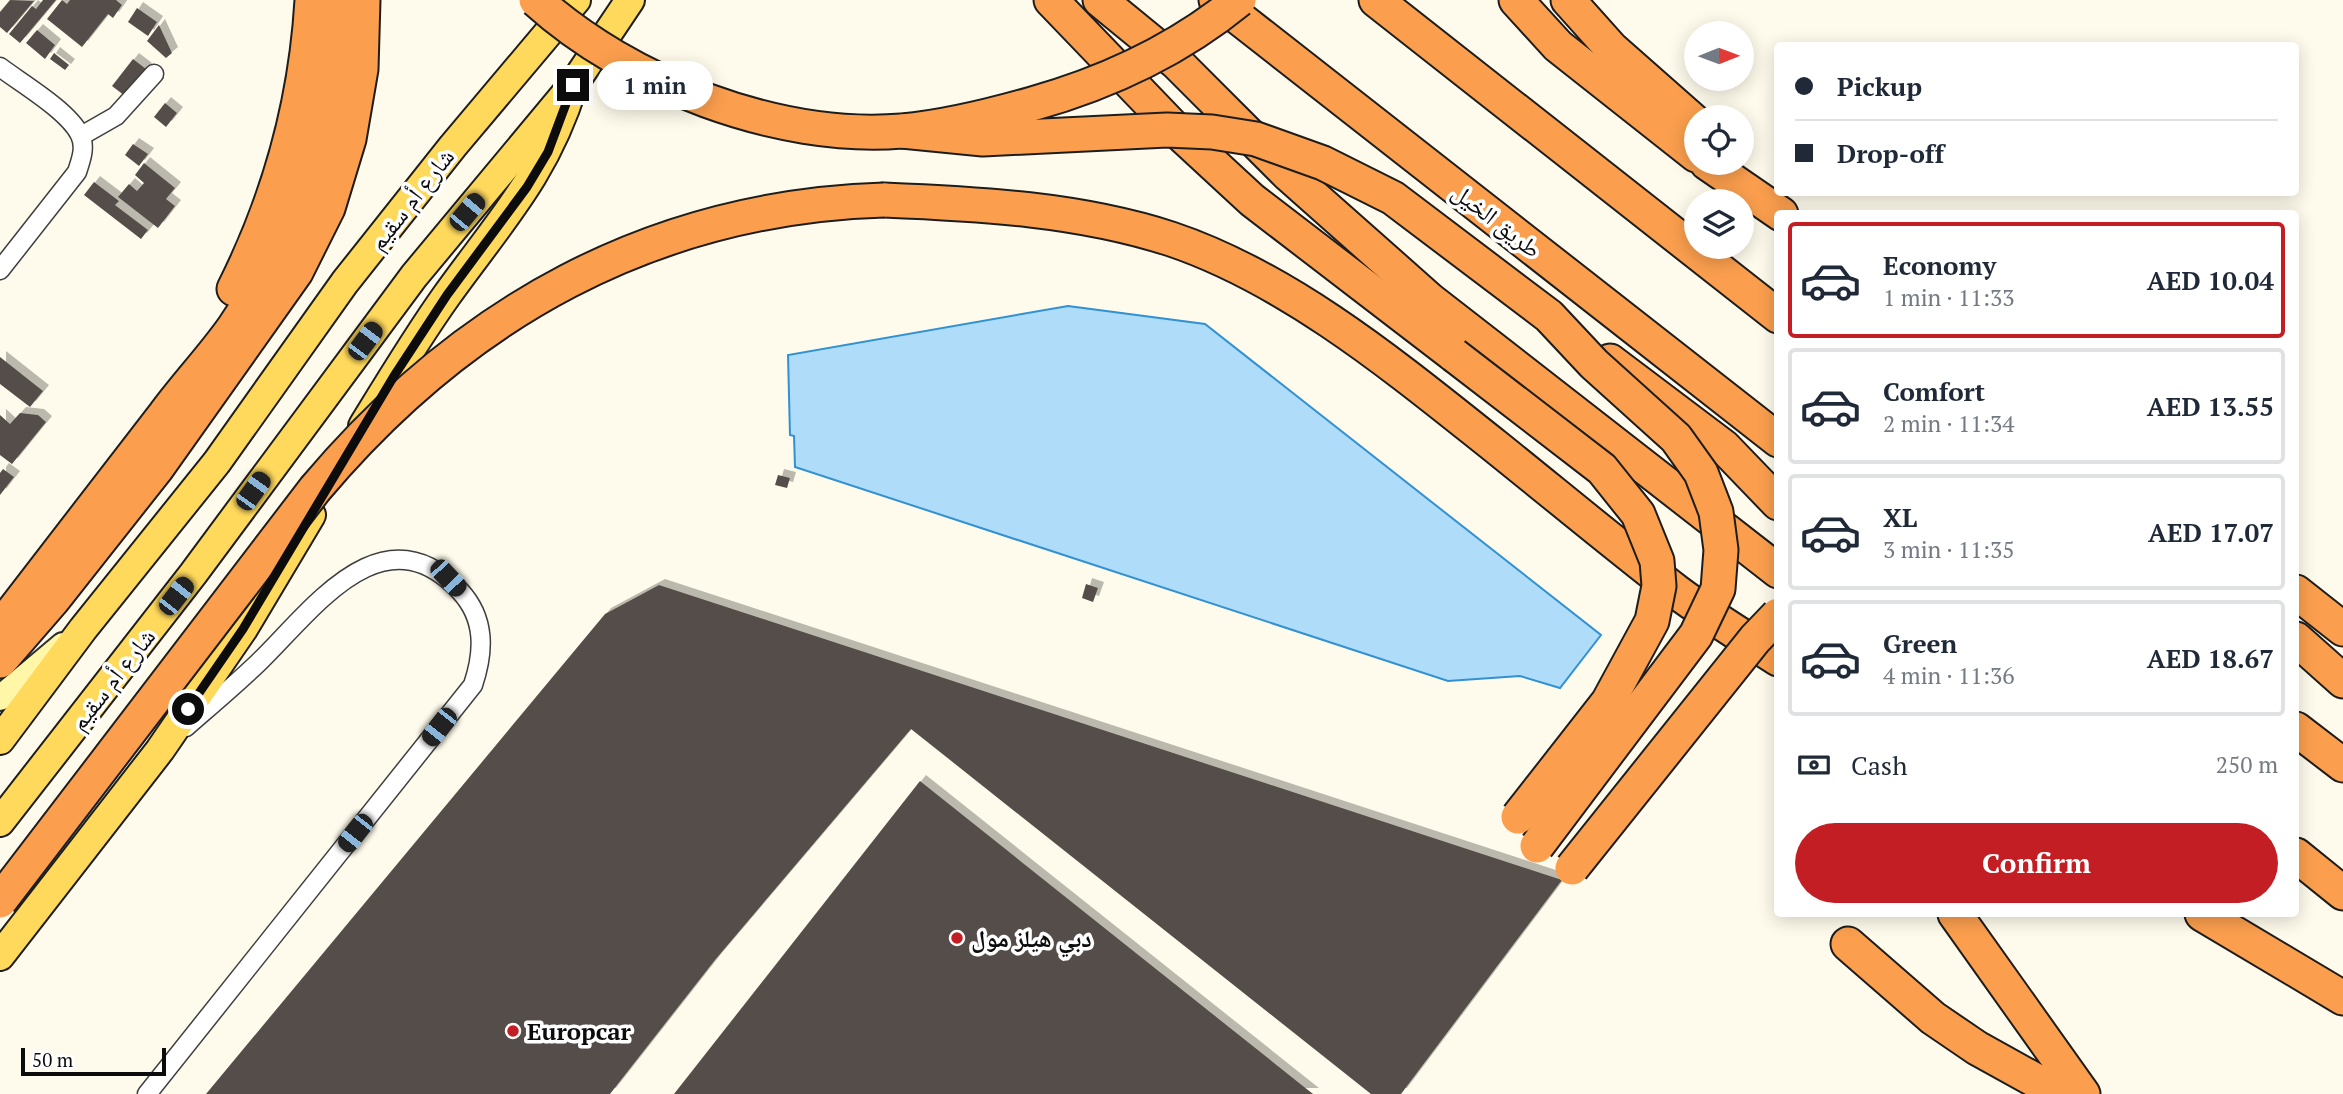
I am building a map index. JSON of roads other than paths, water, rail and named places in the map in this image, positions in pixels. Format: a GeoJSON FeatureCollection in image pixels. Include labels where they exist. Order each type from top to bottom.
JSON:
{"type":"FeatureCollection","features":[{"type":"Feature","properties":{"kind":"highway"},"geometry":{"type":"LineString","coordinates":[[179,394],[252,253],[282,175],[302,99],[312,0]]}},
{"type":"Feature","properties":{"kind":"highway"},"geometry":{"type":"LineString","coordinates":[[2,647],[179,394],[234,327],[279,251],[303,198],[330,103],[341,0]]}},
{"type":"Feature","properties":{"kind":"highway"},"geometry":{"type":"LineString","coordinates":[[2,647],[59,592],[157,468],[277,302],[302,261],[328,208],[349,139],[361,69],[363,0]]}},
{"type":"Feature","properties":{"kind":"highway"},"geometry":{"type":"LineString","coordinates":[[536,0],[609,54],[695,95],[807,125],[844,130],[902,131],[996,139],[1189,130],[1256,139],[1335,168],[1393,198],[1724,447],[1774,499]]}},
{"type":"Feature","properties":{"kind":"highway"},"geometry":{"type":"LineString","coordinates":[[1051,0],[1173,127],[1252,200],[1602,469],[1638,514],[1657,561],[1659,586],[1652,621],[1608,702],[1518,817]]}},
{"type":"Feature","properties":{"kind":"highway"},"geometry":{"type":"LineString","coordinates":[[1100,0],[1177,63],[1307,192],[1430,300],[1774,567]]}},
{"type":"Feature","properties":{"kind":"highway","name":"طريق الخيل"},"geometry":{"type":"LineString","coordinates":[[1216,0],[1774,437]]}},
{"type":"Feature","properties":{"kind":"highway"},"geometry":{"type":"LineString","coordinates":[[902,131],[979,118],[1106,80],[1175,45],[1239,0]]}},
{"type":"Feature","properties":{"kind":"highway"},"geometry":{"type":"LineString","coordinates":[[1376,0],[1774,313]]}},
{"type":"Feature","properties":{"kind":"highway"},"geometry":{"type":"LineString","coordinates":[[1516,0],[1558,46],[1684,146]]}},
{"type":"Feature","properties":{"kind":"highway"},"geometry":{"type":"LineString","coordinates":[[1568,0],[1611,48],[1684,112]]}},
{"type":"Feature","properties":{"kind":"highway"},"geometry":{"type":"LineString","coordinates":[[1725,175],[1777,210]]}},
{"type":"Feature","properties":{"kind":"highway"},"geometry":{"type":"LineString","coordinates":[[1750,175],[1777,210]]}},
{"type":"Feature","properties":{"kind":"highway"},"geometry":{"type":"LineString","coordinates":[[0,901],[316,489],[370,428],[430,372],[530,302],[639,247],[679,233],[759,212],[800,205],[884,200],[1003,206],[1062,214],[1170,239],[1223,260],[1353,336],[1679,593],[1774,656]]}},
{"type":"Feature","properties":{"kind":"highway"},"geometry":{"type":"LineString","coordinates":[[1537,846],[1696,635],[1718,589],[1721,550],[1711,493],[1689,455],[1661,422],[1594,364],[1549,316]]}},
{"type":"Feature","properties":{"kind":"highway"},"geometry":{"type":"LineString","coordinates":[[2299,594],[2343,629]]}},
{"type":"Feature","properties":{"kind":"highway"},"geometry":{"type":"LineString","coordinates":[[1572,868],[1755,639],[1774,619]]}},
{"type":"Feature","properties":{"kind":"highway"},"geometry":{"type":"LineString","coordinates":[[2299,642],[2343,681]]}},
{"type":"Feature","properties":{"kind":"highway"},"geometry":{"type":"LineString","coordinates":[[2299,731],[2343,765]]}},
{"type":"Feature","properties":{"kind":"highway"},"geometry":{"type":"LineString","coordinates":[[2299,857],[2343,892]]}},
{"type":"Feature","properties":{"kind":"highway"},"geometry":{"type":"LineString","coordinates":[[1957,917],[2083,1094]]}},
{"type":"Feature","properties":{"kind":"highway"},"geometry":{"type":"LineString","coordinates":[[2207,917],[2343,998]]}},
{"type":"Feature","properties":{"kind":"highway"},"geometry":{"type":"LineString","coordinates":[[1848,944],[1933,1018],[1977,1048],[2060,1094]]}},
{"type":"Feature","properties":{"kind":"main road","name":"شارع أم سقيم"},"geometry":{"type":"LineString","coordinates":[[0,740],[83,629],[217,462],[362,261],[453,146],[576,0]]}},
{"type":"Feature","properties":{"kind":"main road","name":"شارع أم سقيم"},"geometry":{"type":"LineString","coordinates":[[0,822],[193,573],[414,276],[573,85],[629,1]]}},
{"type":"Feature","properties":{"kind":"main road"},"geometry":{"type":"LineString","coordinates":[[0,956],[160,750],[243,629],[401,364],[447,295],[527,187],[548,152],[573,85]]}},
{"type":"Feature","properties":{"kind":"main road"},"geometry":{"type":"LineString","coordinates":[[0,698],[83,629]]}},
{"type":"Feature","properties":{"kind":"street"},"geometry":{"type":"LineString","coordinates":[[0,67],[70,121],[81,136],[83,154],[77,172],[0,270]]}},
{"type":"Feature","properties":{"kind":"street"},"geometry":{"type":"LineString","coordinates":[[81,136],[116,116],[155,74]]}},
{"type":"Feature","properties":{"kind":"street"},"geometry":{"type":"LineString","coordinates":[[147,1094],[473,685],[482,657],[481,627],[468,600],[448,578],[422,564],[393,560],[364,566],[339,581],[259,662],[160,750]]}},
{"type":"Feature","properties":{"kind":"water"},"geometry":{"type":"Polygon","coordinates":[[[1068,306],[1205,324],[1601,635],[1560,688],[1520,676],[1448,681],[795,467],[794,436],[790,435],[788,355],[1068,306]]]}},
{"type":"Feature","properties":{"kind":"place","name":"دبي هيلز مول"},"geometry":{"type":"Point","coordinates":[957,938]}},
{"type":"Feature","properties":{"kind":"place","name":"Europcar"},"geometry":{"type":"Point","coordinates":[513,1031]}}]}
